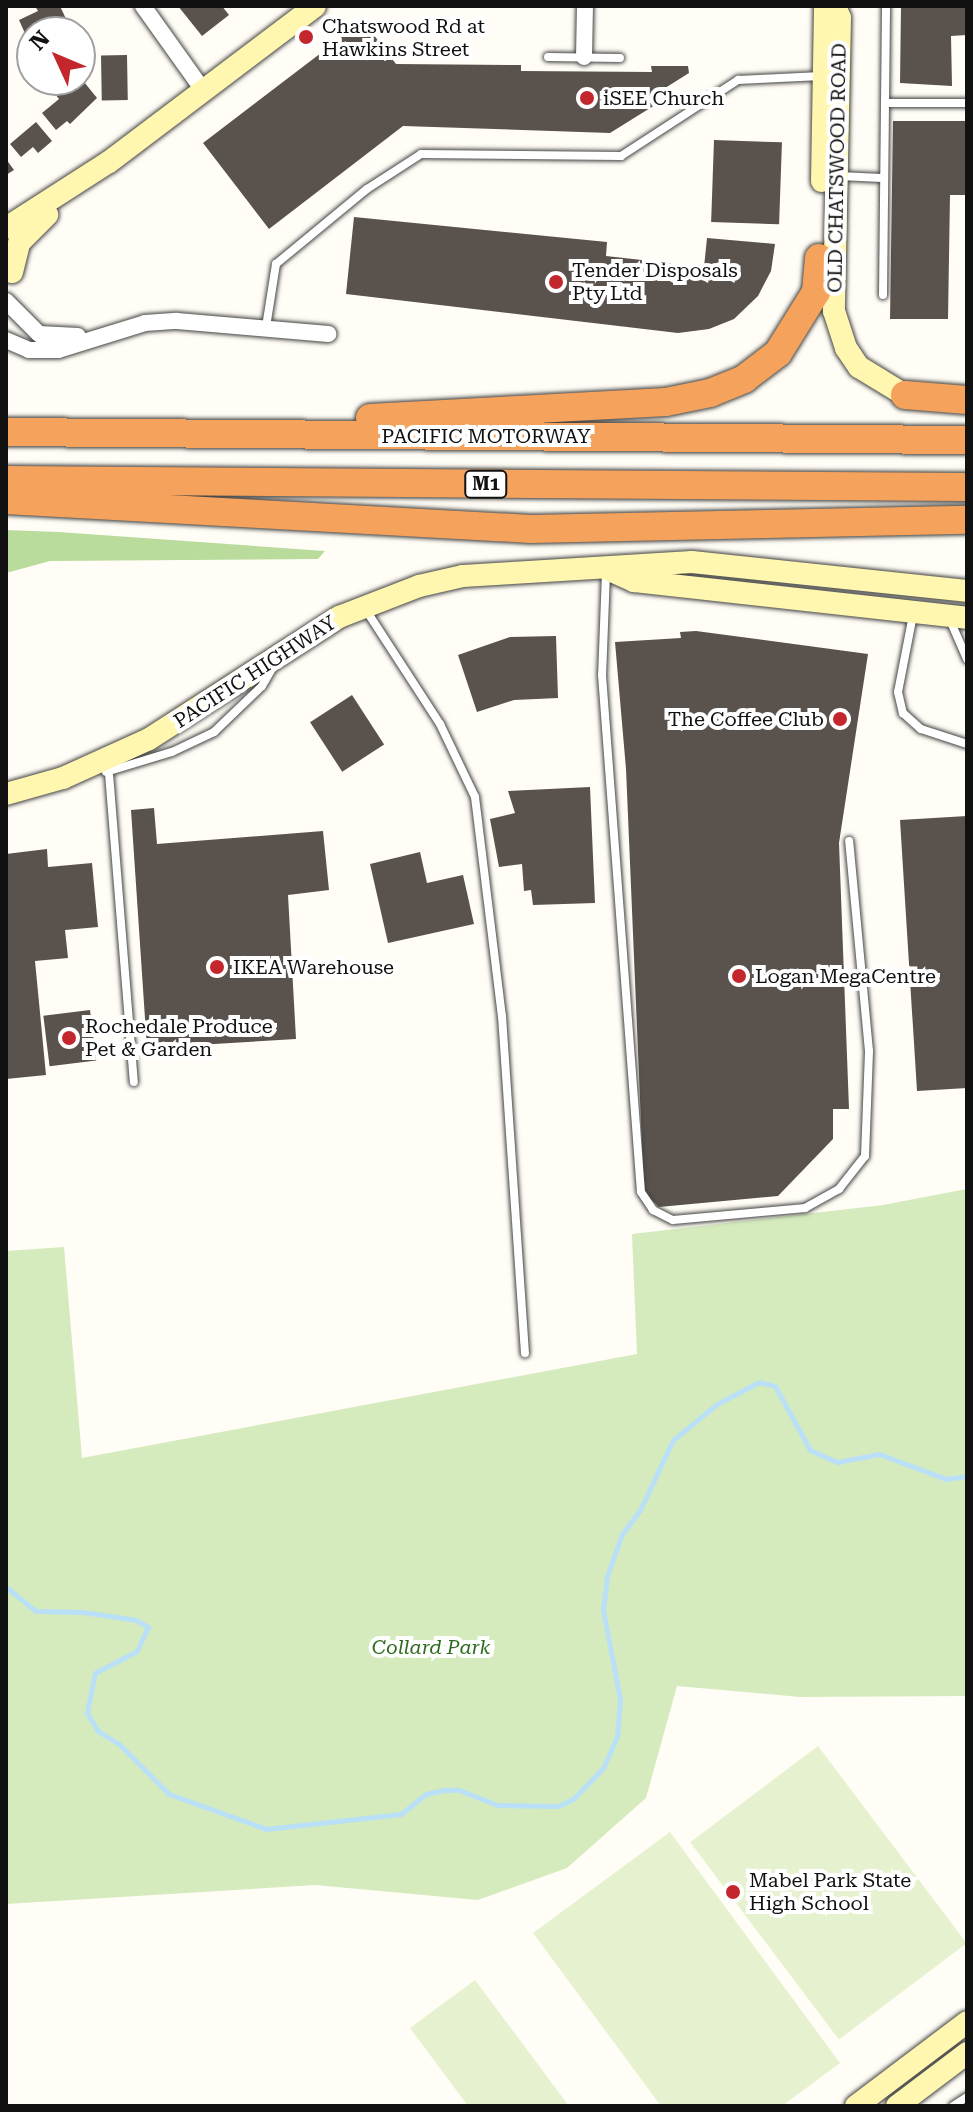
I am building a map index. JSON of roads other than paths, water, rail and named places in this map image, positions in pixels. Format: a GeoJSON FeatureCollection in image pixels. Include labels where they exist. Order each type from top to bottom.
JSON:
{"type":"FeatureCollection","features":[{"type":"Feature","properties":{"kind":"highway"},"geometry":{"type":"LineString","coordinates":[[142,434],[651,403],[710,393],[744,379],[778,353],[816,292],[819,258]]}},
{"type":"Feature","properties":{"kind":"highway"},"geometry":{"type":"LineString","coordinates":[[905,395],[967,400]]}},
{"type":"Feature","properties":{"kind":"highway","name":"PACIFIC MOTORWAY"},"geometry":{"type":"LineString","coordinates":[[6,432],[967,440]]}},
{"type":"Feature","properties":{"kind":"highway","name":"M1"},"geometry":{"type":"LineString","coordinates":[[6,480],[967,487]]}},
{"type":"Feature","properties":{"kind":"highway"},"geometry":{"type":"LineString","coordinates":[[6,500],[531,529],[967,520]]}},
{"type":"Feature","properties":{"kind":"main road"},"geometry":{"type":"LineString","coordinates":[[8,273],[19,243],[109,162],[315,6]]}},
{"type":"Feature","properties":{"kind":"main road","name":"OLD CHATSWOOD ROAD"},"geometry":{"type":"LineString","coordinates":[[819,258],[825,6]]}},
{"type":"Feature","properties":{"kind":"main road","name":"OLD CHATSWOOD ROAD"},"geometry":{"type":"LineString","coordinates":[[835,6],[840,18],[834,311],[846,348],[859,367],[905,395]]}},
{"type":"Feature","properties":{"kind":"main road"},"geometry":{"type":"LineString","coordinates":[[6,228],[109,162]]}},
{"type":"Feature","properties":{"kind":"main road","name":"PACIFIC HIGHWAY"},"geometry":{"type":"LineString","coordinates":[[6,794],[108,766],[191,715],[309,632],[364,606],[463,576],[607,569],[641,562],[735,565],[967,591]]}},
{"type":"Feature","properties":{"kind":"main road","name":"PACIFIC HIGHWAY"},"geometry":{"type":"LineString","coordinates":[[607,569],[634,581],[957,618]]}},
{"type":"Feature","properties":{"kind":"main road"},"geometry":{"type":"LineString","coordinates":[[856,2106],[967,2022]]}},
{"type":"Feature","properties":{"kind":"main road"},"geometry":{"type":"LineString","coordinates":[[897,2106],[967,2053]]}},
{"type":"Feature","properties":{"kind":"street"},"geometry":{"type":"LineString","coordinates":[[143,6],[203,90]]}},
{"type":"Feature","properties":{"kind":"street"},"geometry":{"type":"LineString","coordinates":[[584,57],[585,6]]}},
{"type":"Feature","properties":{"kind":"street"},"geometry":{"type":"LineString","coordinates":[[6,301],[39,334],[61,338],[177,321],[328,334]]}},
{"type":"Feature","properties":{"kind":"street"},"geometry":{"type":"LineString","coordinates":[[6,340],[29,350],[58,350],[114,331]]}},
{"type":"Feature","properties":{"kind":"lane"},"geometry":{"type":"LineString","coordinates":[[883,295],[886,6]]}},
{"type":"Feature","properties":{"kind":"lane"},"geometry":{"type":"LineString","coordinates":[[548,57],[620,58]]}},
{"type":"Feature","properties":{"kind":"lane"},"geometry":{"type":"LineString","coordinates":[[266,327],[276,264],[367,189],[421,154],[621,156],[738,80],[822,76]]}},
{"type":"Feature","properties":{"kind":"lane"},"geometry":{"type":"LineString","coordinates":[[886,103],[967,103]]}},
{"type":"Feature","properties":{"kind":"lane"},"geometry":{"type":"LineString","coordinates":[[837,176],[883,178]]}},
{"type":"Feature","properties":{"kind":"lane"},"geometry":{"type":"LineString","coordinates":[[607,569],[602,675],[641,1192],[653,1210],[673,1220],[805,1208],[839,1189],[865,1156],[869,1051],[849,841]]}},
{"type":"Feature","properties":{"kind":"lane"},"geometry":{"type":"LineString","coordinates":[[364,606],[440,724],[475,797],[502,1016],[525,1353]]}},
{"type":"Feature","properties":{"kind":"lane"},"geometry":{"type":"LineString","coordinates":[[914,614],[898,692],[903,713],[921,729],[967,744]]}},
{"type":"Feature","properties":{"kind":"lane"},"geometry":{"type":"LineString","coordinates":[[957,618],[967,659]]}},
{"type":"Feature","properties":{"kind":"lane"},"geometry":{"type":"LineString","coordinates":[[108,766],[134,1082]]}},
{"type":"Feature","properties":{"kind":"lane"},"geometry":{"type":"LineString","coordinates":[[953,2106],[967,2097]]}},
{"type":"Feature","properties":{"kind":"waterway"},"geometry":{"type":"LineString","coordinates":[[6,1587],[36,1611],[83,1612],[136,1620],[148,1627],[137,1651],[95,1673],[87,1713],[98,1731],[119,1744],[169,1794],[266,1829],[401,1814],[426,1794],[444,1790],[459,1790],[497,1805],[559,1806],[573,1799],[603,1768],[617,1737],[620,1699],[603,1610],[607,1576],[622,1534],[640,1510],[673,1440],[717,1404],[759,1382],[775,1386],[810,1450],[837,1462],[879,1454],[946,1479],[967,1476]]}},
{"type":"Feature","properties":{"kind":"place","name":"Chatswood Rd at Hawkins Street"},"geometry":{"type":"Point","coordinates":[306,37]}},
{"type":"Feature","properties":{"kind":"place","name":"iSEE Church"},"geometry":{"type":"Point","coordinates":[587,98]}},
{"type":"Feature","properties":{"kind":"place","name":"Tender Disposals Pty Ltd"},"geometry":{"type":"Point","coordinates":[556,282]}},
{"type":"Feature","properties":{"kind":"place","name":"The Coffee Club"},"geometry":{"type":"Point","coordinates":[840,719]}},
{"type":"Feature","properties":{"kind":"place","name":"IKEA Warehouse"},"geometry":{"type":"Point","coordinates":[217,967]}},
{"type":"Feature","properties":{"kind":"place","name":"Logan MegaCentre"},"geometry":{"type":"Point","coordinates":[739,976]}},
{"type":"Feature","properties":{"kind":"place","name":"Rochedale Produce Pet & Garden"},"geometry":{"type":"Point","coordinates":[69,1038]}},
{"type":"Feature","properties":{"kind":"place","name":"Mabel Park State High School"},"geometry":{"type":"Point","coordinates":[733,1892]}},
{"type":"Feature","properties":{"kind":"park label","name":"Collard Park"},"geometry":{"type":"Point","coordinates":[431,1647]}}]}
